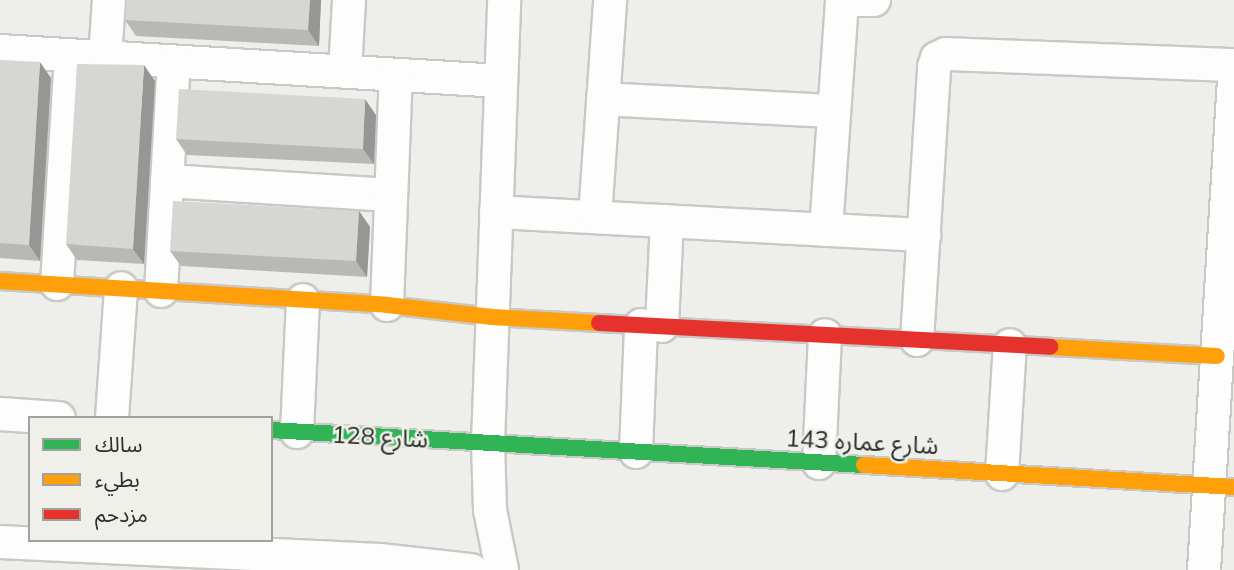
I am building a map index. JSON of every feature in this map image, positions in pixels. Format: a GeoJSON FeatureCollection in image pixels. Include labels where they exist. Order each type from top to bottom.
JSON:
{"type":"FeatureCollection","features":[{"type":"Feature","properties":{"kind":"street"},"geometry":{"type":"LineString","coordinates":[[105,58],[109,0]]}},
{"type":"Feature","properties":{"kind":"street"},"geometry":{"type":"LineString","coordinates":[[345,72],[349,0]]}},
{"type":"Feature","properties":{"kind":"street"},"geometry":{"type":"LineString","coordinates":[[502,570],[490,510],[488,443],[504,0]]}},
{"type":"Feature","properties":{"kind":"street"},"geometry":{"type":"LineString","coordinates":[[595,217],[610,0]]}},
{"type":"Feature","properties":{"kind":"street"},"geometry":{"type":"LineString","coordinates":[[826,230],[842,0]]}},
{"type":"Feature","properties":{"kind":"street"},"geometry":{"type":"LineString","coordinates":[[849,0],[874,0]]}},
{"type":"Feature","properties":{"kind":"street"},"geometry":{"type":"LineString","coordinates":[[0,51],[501,81]]}},
{"type":"Feature","properties":{"kind":"street"},"geometry":{"type":"LineString","coordinates":[[917,340],[934,67],[941,55],[1234,65]]}},
{"type":"Feature","properties":{"kind":"street"},"geometry":{"type":"LineString","coordinates":[[57,284],[71,56]]}},
{"type":"Feature","properties":{"kind":"street"},"geometry":{"type":"LineString","coordinates":[[161,291],[174,61]]}},
{"type":"Feature","properties":{"kind":"street"},"geometry":{"type":"LineString","coordinates":[[387,305],[396,75]]}},
{"type":"Feature","properties":{"kind":"street"},"geometry":{"type":"LineString","coordinates":[[1204,570],[1222,487],[1217,356],[1234,85]]}},
{"type":"Feature","properties":{"kind":"street"},"geometry":{"type":"LineString","coordinates":[[603,99],[834,111]]}},
{"type":"Feature","properties":{"kind":"street"},"geometry":{"type":"LineString","coordinates":[[167,181],[391,195]]}},
{"type":"Feature","properties":{"kind":"street"},"geometry":{"type":"LineString","coordinates":[[496,212],[923,235]]}},
{"type":"Feature","properties":{"kind":"street"},"geometry":{"type":"LineString","coordinates":[[636,452],[667,221]]}},
{"type":"Feature","properties":{"kind":"street"},"geometry":{"type":"LineString","coordinates":[[0,281],[387,305],[492,317],[1217,356]]}},
{"type":"Feature","properties":{"kind":"street"},"geometry":{"type":"LineString","coordinates":[[112,416],[121,288]]}},
{"type":"Feature","properties":{"kind":"street"},"geometry":{"type":"LineString","coordinates":[[284,431],[303,300]]}},
{"type":"Feature","properties":{"kind":"street"},"geometry":{"type":"LineString","coordinates":[[819,463],[825,335]]}},
{"type":"Feature","properties":{"kind":"street"},"geometry":{"type":"LineString","coordinates":[[1002,474],[1010,345]]}},
{"type":"Feature","properties":{"kind":"street"},"geometry":{"type":"LineString","coordinates":[[0,414],[30,416]]}},
{"type":"Feature","properties":{"kind":"street","name":"شارع 128"},"geometry":{"type":"LineString","coordinates":[[284,431],[488,443]]}},
{"type":"Feature","properties":{"kind":"street","name":"شارع عماره 143"},"geometry":{"type":"LineString","coordinates":[[488,443],[1222,487]]}},
{"type":"Feature","properties":{"kind":"street"},"geometry":{"type":"LineString","coordinates":[[0,542],[380,560],[471,570]]}},
{"type":"Feature","properties":{"kind":"building"},"geometry":{"type":"Polygon","coordinates":[[[126,0],[310,0],[308,30],[125,20],[126,0]]]}},
{"type":"Feature","properties":{"kind":"building"},"geometry":{"type":"Polygon","coordinates":[[[0,60],[40,62],[29,245],[0,243],[0,60]]]}},
{"type":"Feature","properties":{"kind":"building"},"geometry":{"type":"Polygon","coordinates":[[[77,64],[144,65],[133,249],[66,244],[77,64]]]}},
{"type":"Feature","properties":{"kind":"building"},"geometry":{"type":"Polygon","coordinates":[[[179,89],[365,99],[363,149],[176,139],[179,89]]]}},
{"type":"Feature","properties":{"kind":"building"},"geometry":{"type":"Polygon","coordinates":[[[173,201],[359,211],[356,261],[170,251],[173,201]]]}},
{"type":"Feature","properties":{"kind":"traffic: fast"},"geometry":{"type":"LineString","coordinates":[[273,430],[864,465]]}},
{"type":"Feature","properties":{"kind":"traffic: slow"},"geometry":{"type":"LineString","coordinates":[[0,281],[387,305],[492,317],[599,323]]}},
{"type":"Feature","properties":{"kind":"traffic: slow"},"geometry":{"type":"LineString","coordinates":[[1050,347],[1217,356]]}},
{"type":"Feature","properties":{"kind":"traffic: slow"},"geometry":{"type":"LineString","coordinates":[[864,465],[1234,487]]}},
{"type":"Feature","properties":{"kind":"traffic: jam"},"geometry":{"type":"LineString","coordinates":[[599,323],[1050,347]]}}]}
